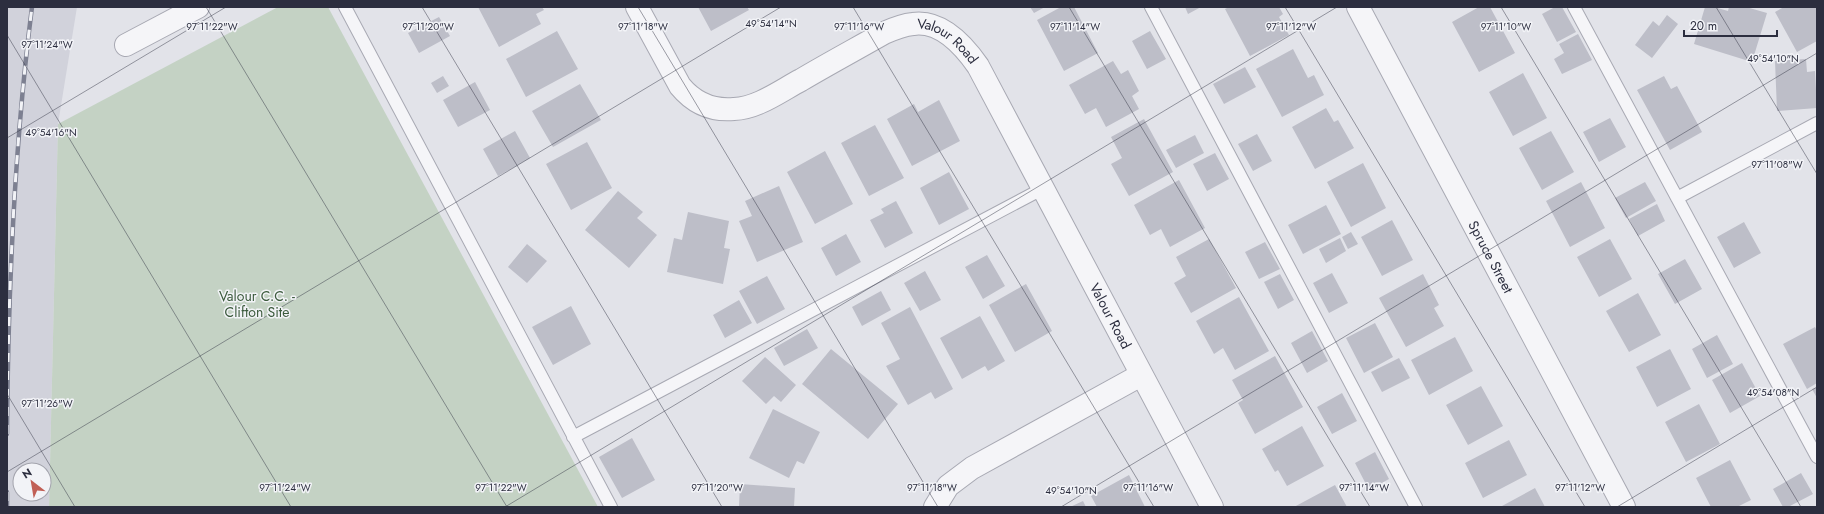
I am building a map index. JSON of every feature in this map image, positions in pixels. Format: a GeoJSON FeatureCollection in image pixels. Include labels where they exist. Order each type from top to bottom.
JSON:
{"type":"FeatureCollection","features":[{"type":"Feature","properties":{"kind":"street"},"geometry":{"type":"LineString","coordinates":[[126,45],[198,7]]}},
{"type":"Feature","properties":{"kind":"street","name":"Valour Road"},"geometry":{"type":"LineString","coordinates":[[637,7],[685,91],[698,102],[721,109],[734,109],[763,101],[884,33],[900,27],[918,23],[938,29],[963,46],[971,56],[1212,507]]}},
{"type":"Feature","properties":{"kind":"street","name":"Spruce Street"},"geometry":{"type":"LineString","coordinates":[[1358,7],[1624,507]]}},
{"type":"Feature","properties":{"kind":"street"},"geometry":{"type":"LineString","coordinates":[[935,507],[948,486],[972,468],[1141,375]]}},
{"type":"Feature","properties":{"kind":"lane"},"geometry":{"type":"LineString","coordinates":[[345,7],[611,507]]}},
{"type":"Feature","properties":{"kind":"lane"},"geometry":{"type":"LineString","coordinates":[[1151,7],[1416,507]]}},
{"type":"Feature","properties":{"kind":"lane"},"geometry":{"type":"LineString","coordinates":[[1574,7],[1817,457]]}},
{"type":"Feature","properties":{"kind":"lane"},"geometry":{"type":"LineString","coordinates":[[1677,198],[1817,123]]}},
{"type":"Feature","properties":{"kind":"lane"},"geometry":{"type":"LineString","coordinates":[[573,437],[1042,188]]}},
{"type":"Feature","properties":{"kind":"shaded area"},"geometry":{"type":"Polygon","coordinates":[[[7,7],[77,7],[58,124],[50,462],[12,462],[12,502],[49,502],[49,507],[7,507],[7,7]]]}},
{"type":"Feature","properties":{"kind":"green space","name":"Valour C.C. - Clifton Site"},"geometry":{"type":"Polygon","coordinates":[[[278,7],[328,7],[598,507],[49,507],[49,502],[52,502],[52,462],[50,462],[58,124],[278,7]]]}},
{"type":"Feature","properties":{"kind":"building"},"geometry":{"type":"Polygon","coordinates":[[[478,7],[542,7],[544,10],[536,14],[541,24],[499,47],[478,7]]]}},
{"type":"Feature","properties":{"kind":"building"},"geometry":{"type":"Polygon","coordinates":[[[698,7],[747,7],[749,10],[711,31],[698,7]]]}},
{"type":"Feature","properties":{"kind":"building"},"geometry":{"type":"Polygon","coordinates":[[[1030,7],[1045,7],[1034,13],[1030,7]]]}},
{"type":"Feature","properties":{"kind":"building"},"geometry":{"type":"Polygon","coordinates":[[[1061,7],[1074,7],[1098,53],[1064,71],[1037,20],[1061,7]]]}},
{"type":"Feature","properties":{"kind":"building"},"geometry":{"type":"Polygon","coordinates":[[[1185,7],[1201,7],[1188,14],[1185,7]]]}},
{"type":"Feature","properties":{"kind":"building"},"geometry":{"type":"Polygon","coordinates":[[[1229,7],[1279,7],[1283,14],[1279,17],[1289,35],[1250,56],[1225,9],[1229,7]]]}},
{"type":"Feature","properties":{"kind":"building"},"geometry":{"type":"Polygon","coordinates":[[[1479,7],[1490,7],[1515,53],[1479,72],[1452,22],[1479,7]]]}},
{"type":"Feature","properties":{"kind":"building"},"geometry":{"type":"Polygon","coordinates":[[[1555,7],[1562,7],[1576,32],[1557,42],[1542,14],[1555,7]]]}},
{"type":"Feature","properties":{"kind":"building"},"geometry":{"type":"Polygon","coordinates":[[[1705,7],[1714,7],[1728,11],[1729,7],[1746,7],[1767,13],[1752,62],[1694,44],[1705,7]]]}},
{"type":"Feature","properties":{"kind":"building"},"geometry":{"type":"Polygon","coordinates":[[[1784,7],[1817,7],[1817,41],[1797,52],[1775,12],[1784,7]]]}},
{"type":"Feature","properties":{"kind":"building"},"geometry":{"type":"Polygon","coordinates":[[[1667,15],[1678,24],[1652,58],[1635,45],[1653,21],[1659,26],[1667,15]]]}},
{"type":"Feature","properties":{"kind":"building"},"geometry":{"type":"Polygon","coordinates":[[[439,17],[450,36],[419,53],[408,33],[439,17]]]}},
{"type":"Feature","properties":{"kind":"building"},"geometry":{"type":"Polygon","coordinates":[[[557,31],[578,69],[526,97],[506,59],[557,31]]]}},
{"type":"Feature","properties":{"kind":"building"},"geometry":{"type":"Polygon","coordinates":[[[1150,31],[1166,59],[1147,69],[1132,41],[1150,31]]]}},
{"type":"Feature","properties":{"kind":"building"},"geometry":{"type":"Polygon","coordinates":[[[1578,34],[1592,60],[1562,74],[1554,59],[1564,53],[1559,44],[1578,34]]]}},
{"type":"Feature","properties":{"kind":"building"},"geometry":{"type":"Polygon","coordinates":[[[1293,49],[1308,78],[1314,75],[1324,95],[1282,117],[1256,69],[1293,49]]]}},
{"type":"Feature","properties":{"kind":"building"},"geometry":{"type":"Polygon","coordinates":[[[1806,59],[1807,72],[1815,71],[1817,108],[1777,111],[1775,61],[1806,59]]]}},
{"type":"Feature","properties":{"kind":"building"},"geometry":{"type":"Polygon","coordinates":[[[1113,61],[1121,74],[1128,70],[1139,91],[1132,96],[1139,109],[1106,127],[1096,108],[1085,114],[1069,85],[1113,61]]]}},
{"type":"Feature","properties":{"kind":"building"},"geometry":{"type":"Polygon","coordinates":[[[1245,67],[1256,87],[1224,104],[1213,84],[1245,67]]]}},
{"type":"Feature","properties":{"kind":"building"},"geometry":{"type":"Polygon","coordinates":[[[1523,73],[1547,118],[1513,136],[1489,92],[1523,73]]]}},
{"type":"Feature","properties":{"kind":"building"},"geometry":{"type":"Polygon","coordinates":[[[443,76],[449,86],[437,93],[431,83],[443,76]]]}},
{"type":"Feature","properties":{"kind":"building"},"geometry":{"type":"Polygon","coordinates":[[[1664,76],[1671,89],[1677,86],[1702,132],[1670,150],[1637,90],[1664,76]]]}},
{"type":"Feature","properties":{"kind":"building"},"geometry":{"type":"Polygon","coordinates":[[[475,82],[490,110],[458,127],[443,100],[475,82]]]}},
{"type":"Feature","properties":{"kind":"building"},"geometry":{"type":"Polygon","coordinates":[[[580,84],[601,120],[553,147],[532,111],[580,84]]]}},
{"type":"Feature","properties":{"kind":"building"},"geometry":{"type":"Polygon","coordinates":[[[939,100],[960,141],[912,166],[887,119],[914,104],[918,112],[939,100]]]}},
{"type":"Feature","properties":{"kind":"building"},"geometry":{"type":"Polygon","coordinates":[[[1326,108],[1334,122],[1338,120],[1354,148],[1315,169],[1292,127],[1326,108]]]}},
{"type":"Feature","properties":{"kind":"building"},"geometry":{"type":"Polygon","coordinates":[[[1610,118],[1626,147],[1599,162],[1583,132],[1610,118]]]}},
{"type":"Feature","properties":{"kind":"building"},"geometry":{"type":"Polygon","coordinates":[[[1144,119],[1173,172],[1129,196],[1111,164],[1122,158],[1111,137],[1144,119]]]}},
{"type":"Feature","properties":{"kind":"building"},"geometry":{"type":"Polygon","coordinates":[[[875,125],[904,178],[869,196],[841,143],[875,125]]]}},
{"type":"Feature","properties":{"kind":"building"},"geometry":{"type":"Polygon","coordinates":[[[515,131],[530,158],[498,176],[483,149],[515,131]]]}},
{"type":"Feature","properties":{"kind":"building"},"geometry":{"type":"Polygon","coordinates":[[[1551,131],[1574,172],[1542,190],[1519,148],[1551,131]]]}},
{"type":"Feature","properties":{"kind":"building"},"geometry":{"type":"Polygon","coordinates":[[[1257,134],[1272,161],[1253,171],[1238,144],[1257,134]]]}},
{"type":"Feature","properties":{"kind":"building"},"geometry":{"type":"Polygon","coordinates":[[[1195,135],[1204,153],[1176,168],[1166,150],[1195,135]]]}},
{"type":"Feature","properties":{"kind":"building"},"geometry":{"type":"Polygon","coordinates":[[[587,142],[612,188],[571,210],[546,164],[587,142]]]}},
{"type":"Feature","properties":{"kind":"building"},"geometry":{"type":"Polygon","coordinates":[[[825,151],[853,204],[815,224],[787,172],[825,151]]]}},
{"type":"Feature","properties":{"kind":"building"},"geometry":{"type":"Polygon","coordinates":[[[1215,153],[1229,179],[1207,191],[1193,164],[1215,153]]]}},
{"type":"Feature","properties":{"kind":"building"},"geometry":{"type":"Polygon","coordinates":[[[1363,163],[1386,208],[1351,227],[1327,182],[1363,163]]]}},
{"type":"Feature","properties":{"kind":"building"},"geometry":{"type":"Polygon","coordinates":[[[949,172],[969,209],[939,225],[920,188],[949,172]]]}},
{"type":"Feature","properties":{"kind":"building"},"geometry":{"type":"Polygon","coordinates":[[[1179,180],[1205,228],[1170,247],[1161,229],[1150,235],[1134,205],[1179,180]]]}},
{"type":"Feature","properties":{"kind":"building"},"geometry":{"type":"Polygon","coordinates":[[[1581,182],[1605,228],[1570,247],[1546,201],[1581,182]]]}},
{"type":"Feature","properties":{"kind":"building"},"geometry":{"type":"Polygon","coordinates":[[[1645,182],[1656,201],[1626,218],[1615,198],[1645,182]]]}},
{"type":"Feature","properties":{"kind":"building"},"geometry":{"type":"Polygon","coordinates":[[[779,186],[803,242],[757,262],[739,221],[752,216],[745,201],[779,186]]]}},
{"type":"Feature","properties":{"kind":"building"},"geometry":{"type":"Polygon","coordinates":[[[618,191],[643,212],[637,218],[657,235],[629,268],[585,230],[618,191]]]}},
{"type":"Feature","properties":{"kind":"building"},"geometry":{"type":"Polygon","coordinates":[[[896,201],[913,233],[885,248],[870,220],[884,213],[881,209],[896,201]]]}},
{"type":"Feature","properties":{"kind":"building"},"geometry":{"type":"Polygon","coordinates":[[[1657,204],[1665,221],[1638,236],[1629,219],[1657,204]]]}},
{"type":"Feature","properties":{"kind":"building"},"geometry":{"type":"Polygon","coordinates":[[[1326,205],[1341,234],[1303,254],[1288,225],[1326,205]]]}},
{"type":"Feature","properties":{"kind":"building"},"geometry":{"type":"Polygon","coordinates":[[[688,212],[729,221],[724,248],[730,249],[723,284],[667,272],[674,238],[682,240],[688,212]]]}},
{"type":"Feature","properties":{"kind":"building"},"geometry":{"type":"Polygon","coordinates":[[[1392,220],[1413,260],[1382,276],[1361,237],[1392,220]]]}},
{"type":"Feature","properties":{"kind":"building"},"geometry":{"type":"Polygon","coordinates":[[[1744,222],[1761,253],[1734,268],[1717,237],[1744,222]]]}},
{"type":"Feature","properties":{"kind":"building"},"geometry":{"type":"Polygon","coordinates":[[[1351,232],[1358,244],[1348,249],[1342,237],[1351,232]]]}},
{"type":"Feature","properties":{"kind":"building"},"geometry":{"type":"Polygon","coordinates":[[[846,234],[861,262],[836,276],[821,248],[846,234]]]}},
{"type":"Feature","properties":{"kind":"building"},"geometry":{"type":"Polygon","coordinates":[[[1340,238],[1346,251],[1326,263],[1319,249],[1340,238]]]}},
{"type":"Feature","properties":{"kind":"building"},"geometry":{"type":"Polygon","coordinates":[[[1209,239],[1236,288],[1191,313],[1174,283],[1186,276],[1176,257],[1209,239]]]}},
{"type":"Feature","properties":{"kind":"building"},"geometry":{"type":"Polygon","coordinates":[[[1610,239],[1632,279],[1599,297],[1577,257],[1610,239]]]}},
{"type":"Feature","properties":{"kind":"building"},"geometry":{"type":"Polygon","coordinates":[[[1265,242],[1280,269],[1259,279],[1245,252],[1265,242]]]}},
{"type":"Feature","properties":{"kind":"building"},"geometry":{"type":"Polygon","coordinates":[[[527,244],[547,261],[527,283],[508,267],[527,244]]]}},
{"type":"Feature","properties":{"kind":"building"},"geometry":{"type":"Polygon","coordinates":[[[987,255],[1005,286],[983,299],[965,267],[987,255]]]}},
{"type":"Feature","properties":{"kind":"building"},"geometry":{"type":"Polygon","coordinates":[[[1685,259],[1702,289],[1675,304],[1658,274],[1685,259]]]}},
{"type":"Feature","properties":{"kind":"building"},"geometry":{"type":"Polygon","coordinates":[[[925,271],[941,300],[920,311],[904,283],[925,271]]]}},
{"type":"Feature","properties":{"kind":"building"},"geometry":{"type":"Polygon","coordinates":[[[1332,273],[1348,303],[1329,313],[1313,283],[1332,273]]]}},
{"type":"Feature","properties":{"kind":"building"},"geometry":{"type":"Polygon","coordinates":[[[1280,274],[1294,300],[1278,309],[1264,282],[1280,274]]]}},
{"type":"Feature","properties":{"kind":"building"},"geometry":{"type":"Polygon","coordinates":[[[1423,274],[1439,305],[1434,308],[1444,326],[1406,347],[1379,298],[1423,274]]]}},
{"type":"Feature","properties":{"kind":"building"},"geometry":{"type":"Polygon","coordinates":[[[767,276],[785,309],[757,324],[739,291],[767,276]]]}},
{"type":"Feature","properties":{"kind":"building"},"geometry":{"type":"Polygon","coordinates":[[[1026,284],[1052,331],[1015,352],[989,305],[1026,284]]]}},
{"type":"Feature","properties":{"kind":"building"},"geometry":{"type":"Polygon","coordinates":[[[881,291],[891,310],[862,326],[852,307],[881,291]]]}},
{"type":"Feature","properties":{"kind":"building"},"geometry":{"type":"Polygon","coordinates":[[[1638,293],[1661,335],[1629,352],[1606,311],[1638,293]]]}},
{"type":"Feature","properties":{"kind":"building"},"geometry":{"type":"Polygon","coordinates":[[[1239,297],[1269,351],[1235,370],[1223,348],[1214,354],[1196,321],[1239,297]]]}},
{"type":"Feature","properties":{"kind":"building"},"geometry":{"type":"Polygon","coordinates":[[[739,300],[752,323],[725,338],[713,315],[739,300]]]}},
{"type":"Feature","properties":{"kind":"building"},"geometry":{"type":"Polygon","coordinates":[[[571,306],[591,344],[553,365],[532,327],[571,306]]]}},
{"type":"Feature","properties":{"kind":"building"},"geometry":{"type":"Polygon","coordinates":[[[910,307],[953,389],[935,399],[931,392],[908,405],[886,366],[900,359],[881,323],[910,307]]]}},
{"type":"Feature","properties":{"kind":"building"},"geometry":{"type":"Polygon","coordinates":[[[980,316],[1005,361],[988,371],[985,366],[962,379],[940,338],[980,316]]]}},
{"type":"Feature","properties":{"kind":"building"},"geometry":{"type":"Polygon","coordinates":[[[1375,323],[1393,357],[1364,373],[1346,338],[1375,323]]]}},
{"type":"Feature","properties":{"kind":"building"},"geometry":{"type":"Polygon","coordinates":[[[1815,327],[1817,331],[1817,383],[1807,389],[1783,344],[1815,327]]]}},
{"type":"Feature","properties":{"kind":"building"},"geometry":{"type":"Polygon","coordinates":[[[807,329],[818,348],[784,366],[774,348],[807,329]]]}},
{"type":"Feature","properties":{"kind":"building"},"geometry":{"type":"Polygon","coordinates":[[[1312,331],[1328,361],[1307,373],[1291,343],[1312,331]]]}},
{"type":"Feature","properties":{"kind":"building"},"geometry":{"type":"Polygon","coordinates":[[[1717,335],[1733,364],[1707,378],[1692,349],[1717,335]]]}},
{"type":"Feature","properties":{"kind":"building"},"geometry":{"type":"Polygon","coordinates":[[[1455,337],[1473,371],[1429,395],[1411,360],[1455,337]]]}},
{"type":"Feature","properties":{"kind":"building"},"geometry":{"type":"Polygon","coordinates":[[[831,349],[898,404],[868,439],[802,384],[831,349]]]}},
{"type":"Feature","properties":{"kind":"building"},"geometry":{"type":"Polygon","coordinates":[[[1670,349],[1691,389],[1657,407],[1636,367],[1670,349]]]}},
{"type":"Feature","properties":{"kind":"building"},"geometry":{"type":"Polygon","coordinates":[[[1275,356],[1303,407],[1255,434],[1238,403],[1243,400],[1232,380],[1275,356]]]}},
{"type":"Feature","properties":{"kind":"building"},"geometry":{"type":"Polygon","coordinates":[[[765,357],[796,385],[781,402],[774,396],[766,404],[742,381],[765,357]]]}},
{"type":"Feature","properties":{"kind":"building"},"geometry":{"type":"Polygon","coordinates":[[[1399,358],[1410,378],[1382,392],[1371,372],[1399,358]]]}},
{"type":"Feature","properties":{"kind":"building"},"geometry":{"type":"Polygon","coordinates":[[[1742,363],[1760,396],[1730,413],[1712,380],[1742,363]]]}},
{"type":"Feature","properties":{"kind":"building"},"geometry":{"type":"Polygon","coordinates":[[[1481,386],[1503,426],[1468,445],[1446,405],[1481,386]]]}},
{"type":"Feature","properties":{"kind":"building"},"geometry":{"type":"Polygon","coordinates":[[[1817,387],[1817,398],[1812,389],[1817,387]]]}},
{"type":"Feature","properties":{"kind":"building"},"geometry":{"type":"Polygon","coordinates":[[[1342,393],[1357,421],[1332,434],[1317,407],[1342,393]]]}},
{"type":"Feature","properties":{"kind":"building"},"geometry":{"type":"Polygon","coordinates":[[[1699,404],[1720,444],[1686,462],[1665,422],[1699,404]]]}},
{"type":"Feature","properties":{"kind":"building"},"geometry":{"type":"Polygon","coordinates":[[[773,409],[820,432],[804,464],[797,461],[789,478],[749,458],[773,409]]]}},
{"type":"Feature","properties":{"kind":"building"},"geometry":{"type":"Polygon","coordinates":[[[1302,426],[1324,466],[1287,486],[1278,470],[1275,472],[1262,449],[1302,426]]]}},
{"type":"Feature","properties":{"kind":"building"},"geometry":{"type":"Polygon","coordinates":[[[632,438],[655,480],[622,498],[599,457],[632,438]]]}},
{"type":"Feature","properties":{"kind":"building"},"geometry":{"type":"Polygon","coordinates":[[[1509,440],[1527,475],[1483,498],[1465,463],[1509,440]]]}},
{"type":"Feature","properties":{"kind":"building"},"geometry":{"type":"Polygon","coordinates":[[[1375,452],[1389,479],[1369,490],[1355,463],[1375,452]]]}},
{"type":"Feature","properties":{"kind":"building"},"geometry":{"type":"Polygon","coordinates":[[[1730,460],[1751,500],[1737,507],[1711,507],[1696,478],[1730,460]]]}},
{"type":"Feature","properties":{"kind":"building"},"geometry":{"type":"Polygon","coordinates":[[[1801,473],[1813,494],[1788,507],[1783,507],[1773,489],[1801,473]]]}},
{"type":"Feature","properties":{"kind":"building"},"geometry":{"type":"Polygon","coordinates":[[[1129,475],[1145,507],[1097,507],[1091,496],[1129,475]]]}},
{"type":"Feature","properties":{"kind":"building"},"geometry":{"type":"Polygon","coordinates":[[[740,484],[795,488],[794,507],[739,507],[740,484]]]}},
{"type":"Feature","properties":{"kind":"building"},"geometry":{"type":"Polygon","coordinates":[[[1335,485],[1347,507],[1294,507],[1335,485]]]}},
{"type":"Feature","properties":{"kind":"building"},"geometry":{"type":"Polygon","coordinates":[[[1535,488],[1545,507],[1502,507],[1502,506],[1535,488]]]}},
{"type":"Feature","properties":{"kind":"building"},"geometry":{"type":"Polygon","coordinates":[[[1083,501],[1086,507],[1070,507],[1083,501]]]}},
{"type":"Feature","properties":{"kind":"railway"},"geometry":{"type":"LineString","coordinates":[[7,434],[9,327],[16,167],[32,7]]}},
{"type":"Feature","properties":{"kind":"railway"},"geometry":{"type":"LineString","coordinates":[[7,492],[7,507]]}}]}
